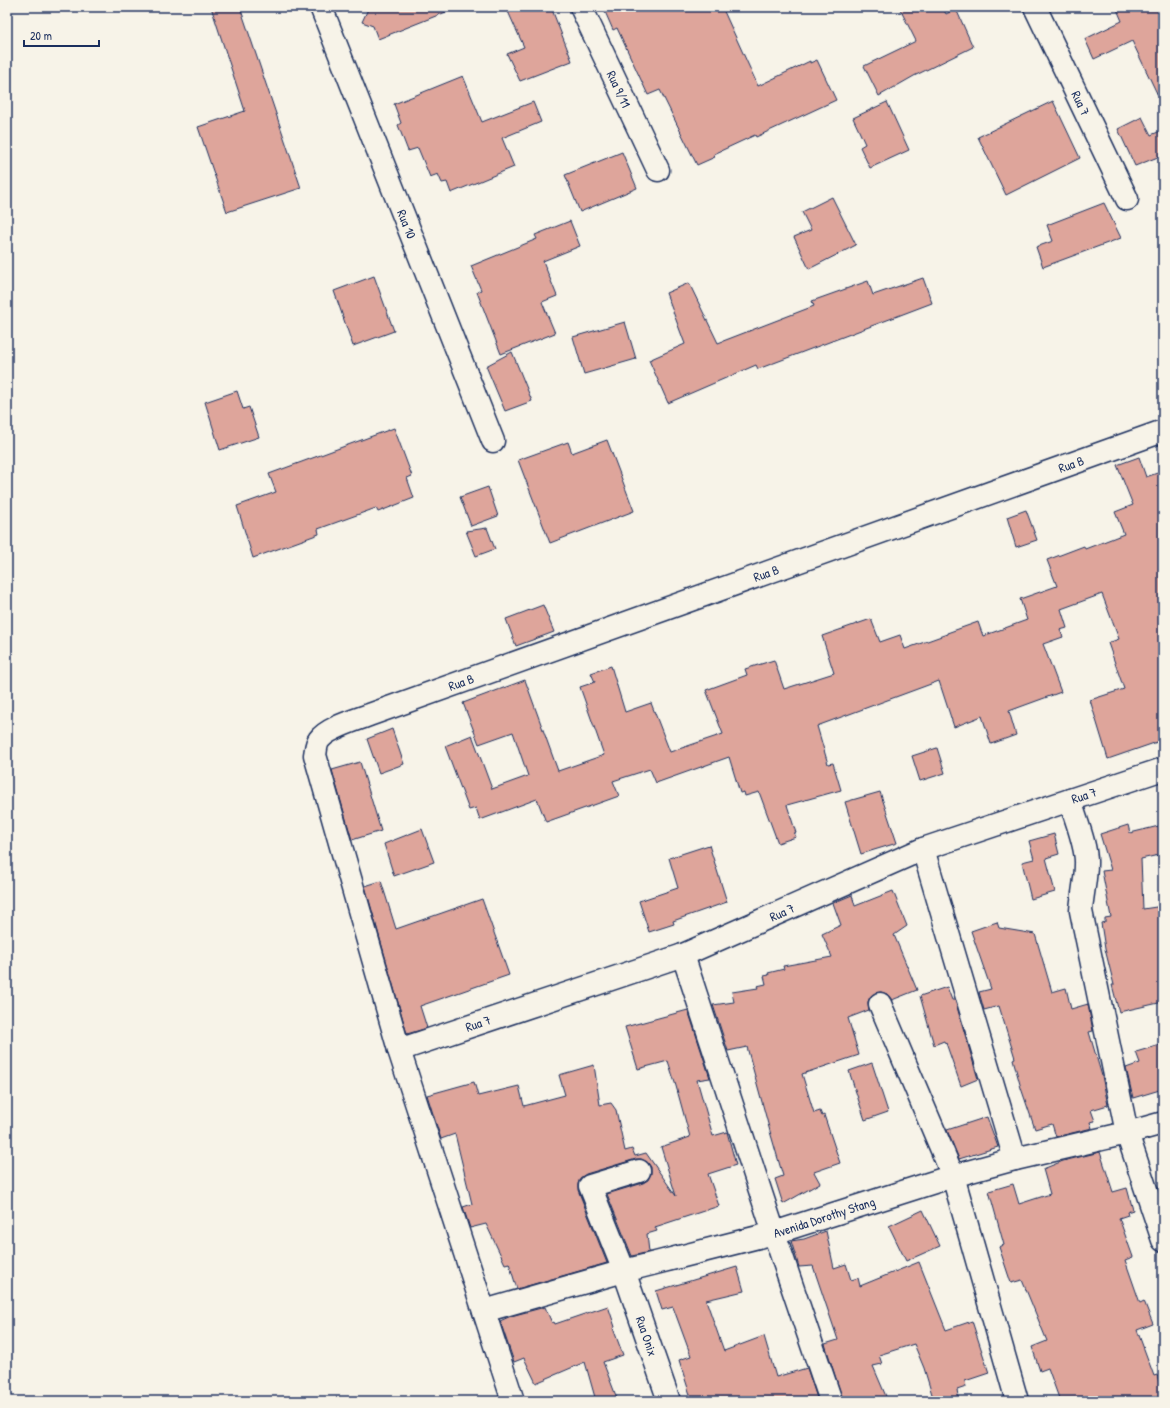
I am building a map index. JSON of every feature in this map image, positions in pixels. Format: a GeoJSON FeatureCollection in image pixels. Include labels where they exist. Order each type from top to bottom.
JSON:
{"type":"FeatureCollection","features":[{"type":"Feature","properties":{"kind":"street","name":"Rua 10"},"geometry":{"type":"LineString","coordinates":[[321,7],[493,441]]}},
{"type":"Feature","properties":{"kind":"street","name":"Rua 9/11"},"geometry":{"type":"LineString","coordinates":[[580,7],[658,170]]}},
{"type":"Feature","properties":{"kind":"street","name":"Rua 7"},"geometry":{"type":"LineString","coordinates":[[1035,7],[1127,199]]}},
{"type":"Feature","properties":{"kind":"street","name":"Rua B"},"geometry":{"type":"LineString","coordinates":[[513,1401],[399,1050],[315,755],[316,746],[319,739],[328,732],[369,715],[1163,431]]}},
{"type":"Feature","properties":{"kind":"street","name":"Rua 7"},"geometry":{"type":"LineString","coordinates":[[399,1050],[683,955],[923,850],[1163,769]]}},
{"type":"Feature","properties":{"kind":"street"},"geometry":{"type":"LineString","coordinates":[[1070,800],[1087,862],[1081,911],[1127,1133],[1163,1240]]}},
{"type":"Feature","properties":{"kind":"street"},"geometry":{"type":"LineString","coordinates":[[923,850],[1015,1159]]}},
{"type":"Feature","properties":{"kind":"street"},"geometry":{"type":"LineString","coordinates":[[683,955],[831,1401]]}},
{"type":"Feature","properties":{"kind":"street"},"geometry":{"type":"LineString","coordinates":[[880,1004],[953,1176],[1017,1401]]}},
{"type":"Feature","properties":{"kind":"street","name":"Avenida Dorothy Stang"},"geometry":{"type":"LineString","coordinates":[[484,1311],[624,1271],[774,1233],[953,1176],[1015,1159],[1127,1133],[1163,1123]]}},
{"type":"Feature","properties":{"kind":"street","name":"Rua Onix"},"geometry":{"type":"LineString","coordinates":[[640,1171],[590,1186],[624,1271],[669,1401]]}},
{"type":"Feature","properties":{"kind":"building"},"geometry":{"type":"Polygon","coordinates":[[[211,7],[240,7],[301,188],[227,212],[198,127],[245,111],[211,7]]]}},
{"type":"Feature","properties":{"kind":"building"},"geometry":{"type":"Polygon","coordinates":[[[369,7],[456,8],[378,39],[373,26],[362,22],[369,7]]]}},
{"type":"Feature","properties":{"kind":"building"},"geometry":{"type":"Polygon","coordinates":[[[506,7],[551,7],[572,61],[520,81],[507,54],[524,47],[506,7]]]}},
{"type":"Feature","properties":{"kind":"building"},"geometry":{"type":"Polygon","coordinates":[[[603,7],[722,7],[758,86],[810,61],[810,63],[817,60],[836,100],[756,137],[755,135],[714,154],[715,157],[697,165],[660,90],[648,95],[617,28],[613,30],[603,7]]]}},
{"type":"Feature","properties":{"kind":"building"},"geometry":{"type":"Polygon","coordinates":[[[899,7],[942,7],[946,14],[956,9],[973,47],[914,76],[879,96],[864,66],[916,41],[899,7]]]}},
{"type":"Feature","properties":{"kind":"building"},"geometry":{"type":"Polygon","coordinates":[[[1116,7],[1163,7],[1163,106],[1132,41],[1094,59],[1085,39],[1122,21],[1116,7]]]}},
{"type":"Feature","properties":{"kind":"building"},"geometry":{"type":"Polygon","coordinates":[[[463,76],[482,122],[533,102],[541,122],[502,138],[514,167],[451,193],[447,182],[442,183],[438,174],[430,177],[418,148],[408,151],[398,125],[401,123],[394,104],[463,76]]]}},
{"type":"Feature","properties":{"kind":"building"},"geometry":{"type":"Polygon","coordinates":[[[1053,101],[1080,158],[1006,195],[978,137],[1053,101]]]}},
{"type":"Feature","properties":{"kind":"building"},"geometry":{"type":"Polygon","coordinates":[[[887,102],[909,150],[870,168],[860,147],[865,144],[853,118],[887,102]]]}},
{"type":"Feature","properties":{"kind":"building"},"geometry":{"type":"Polygon","coordinates":[[[1142,117],[1151,135],[1163,130],[1163,155],[1135,166],[1118,129],[1142,117]]]}},
{"type":"Feature","properties":{"kind":"building"},"geometry":{"type":"Polygon","coordinates":[[[622,152],[637,188],[580,212],[565,175],[622,152]]]}},
{"type":"Feature","properties":{"kind":"building"},"geometry":{"type":"Polygon","coordinates":[[[832,197],[856,245],[809,269],[794,237],[811,230],[802,212],[832,197]]]}},
{"type":"Feature","properties":{"kind":"building"},"geometry":{"type":"Polygon","coordinates":[[[1104,203],[1121,238],[1043,267],[1036,247],[1053,241],[1047,225],[1104,203]]]}},
{"type":"Feature","properties":{"kind":"building"},"geometry":{"type":"Polygon","coordinates":[[[570,221],[580,246],[543,261],[557,296],[542,302],[555,333],[501,354],[477,292],[481,290],[471,266],[537,239],[535,235],[570,221]]]}},
{"type":"Feature","properties":{"kind":"building"},"geometry":{"type":"Polygon","coordinates":[[[374,276],[394,331],[353,346],[334,291],[374,276]]]}},
{"type":"Feature","properties":{"kind":"building"},"geometry":{"type":"Polygon","coordinates":[[[923,278],[932,303],[758,369],[756,365],[668,403],[649,360],[685,344],[666,293],[689,283],[718,343],[814,306],[812,301],[868,281],[873,295],[923,278]]]}},
{"type":"Feature","properties":{"kind":"building"},"geometry":{"type":"Polygon","coordinates":[[[625,322],[636,359],[584,374],[573,337],[625,322]]]}},
{"type":"Feature","properties":{"kind":"building"},"geometry":{"type":"Polygon","coordinates":[[[512,352],[532,401],[505,411],[486,366],[512,352]]]}},
{"type":"Feature","properties":{"kind":"building"},"geometry":{"type":"Polygon","coordinates":[[[237,391],[243,409],[249,407],[259,437],[220,450],[205,402],[237,391]]]}},
{"type":"Feature","properties":{"kind":"building"},"geometry":{"type":"Polygon","coordinates":[[[394,428],[412,476],[407,478],[414,498],[378,512],[376,508],[318,529],[319,534],[253,558],[237,506],[276,492],[269,474],[394,428]]]}},
{"type":"Feature","properties":{"kind":"building"},"geometry":{"type":"Polygon","coordinates":[[[607,440],[634,511],[550,543],[518,460],[568,442],[572,453],[607,440]]]}},
{"type":"Feature","properties":{"kind":"building"},"geometry":{"type":"Polygon","coordinates":[[[1139,457],[1146,477],[1163,471],[1163,740],[1108,759],[1090,700],[1124,689],[1108,643],[1119,639],[1102,594],[1061,609],[1067,628],[1060,630],[1063,637],[1043,644],[1061,692],[1009,711],[1016,735],[991,744],[982,716],[954,727],[939,681],[817,726],[828,764],[833,763],[841,790],[787,805],[796,837],[778,843],[759,792],[745,796],[744,792],[740,793],[729,757],[656,783],[650,769],[613,781],[619,796],[546,822],[537,799],[480,820],[476,808],[469,810],[445,746],[472,735],[492,789],[528,776],[513,732],[479,744],[463,703],[525,680],[558,771],[604,755],[580,687],[595,682],[591,673],[611,666],[625,712],[651,703],[670,752],[723,734],[706,690],[747,675],[745,669],[774,660],[784,689],[834,673],[822,636],[871,619],[880,642],[900,635],[905,649],[978,622],[983,636],[1027,620],[1020,599],[1057,586],[1047,560],[1084,546],[1085,549],[1124,534],[1115,512],[1133,505],[1117,465],[1139,457]]]}},
{"type":"Feature","properties":{"kind":"building"},"geometry":{"type":"Polygon","coordinates":[[[488,487],[498,516],[471,526],[460,497],[488,487]]]}},
{"type":"Feature","properties":{"kind":"building"},"geometry":{"type":"Polygon","coordinates":[[[1026,510],[1037,540],[1016,547],[1007,517],[1026,510]]]}},
{"type":"Feature","properties":{"kind":"building"},"geometry":{"type":"Polygon","coordinates":[[[487,528],[495,549],[476,556],[466,531],[487,528]]]}},
{"type":"Feature","properties":{"kind":"building"},"geometry":{"type":"Polygon","coordinates":[[[543,605],[554,632],[516,646],[506,619],[543,605]]]}},
{"type":"Feature","properties":{"kind":"building"},"geometry":{"type":"Polygon","coordinates":[[[392,729],[404,764],[379,773],[367,739],[392,729]]]}},
{"type":"Feature","properties":{"kind":"building"},"geometry":{"type":"Polygon","coordinates":[[[937,748],[945,773],[920,781],[912,756],[937,748]]]}},
{"type":"Feature","properties":{"kind":"building"},"geometry":{"type":"Polygon","coordinates":[[[360,762],[381,831],[352,840],[332,770],[360,762]]]}},
{"type":"Feature","properties":{"kind":"building"},"geometry":{"type":"Polygon","coordinates":[[[880,792],[897,843],[861,854],[845,802],[880,792]]]}},
{"type":"Feature","properties":{"kind":"building"},"geometry":{"type":"Polygon","coordinates":[[[1128,825],[1130,833],[1163,825],[1163,854],[1141,859],[1143,909],[1163,906],[1163,1002],[1119,1012],[1112,985],[1114,985],[1105,949],[1101,923],[1105,922],[1105,918],[1111,917],[1102,871],[1111,870],[1100,834],[1128,825]]]}},
{"type":"Feature","properties":{"kind":"building"},"geometry":{"type":"Polygon","coordinates":[[[422,829],[434,862],[394,876],[384,844],[422,829]]]}},
{"type":"Feature","properties":{"kind":"building"},"geometry":{"type":"Polygon","coordinates":[[[1054,834],[1059,854],[1046,858],[1055,892],[1031,899],[1022,862],[1034,859],[1029,841],[1054,834]]]}},
{"type":"Feature","properties":{"kind":"building"},"geometry":{"type":"Polygon","coordinates":[[[709,845],[727,902],[673,921],[674,924],[649,932],[639,901],[678,888],[669,858],[709,845]]]}},
{"type":"Feature","properties":{"kind":"building"},"geometry":{"type":"Polygon","coordinates":[[[381,881],[396,929],[482,899],[509,975],[420,1006],[427,1028],[407,1034],[365,886],[381,881]]]}},
{"type":"Feature","properties":{"kind":"building"},"geometry":{"type":"Polygon","coordinates":[[[893,891],[907,926],[894,935],[917,990],[892,1000],[887,994],[881,992],[875,993],[870,997],[868,1002],[869,1010],[848,1018],[859,1055],[802,1074],[814,1113],[820,1111],[822,1116],[824,1115],[840,1163],[814,1172],[820,1183],[783,1204],[775,1179],[783,1176],[747,1047],[728,1051],[713,1005],[734,1002],[732,992],[758,988],[757,986],[766,984],[764,976],[769,975],[768,973],[784,969],[783,966],[832,957],[822,934],[841,925],[833,903],[852,895],[855,906],[893,891]]]}},
{"type":"Feature","properties":{"kind":"building"},"geometry":{"type":"Polygon","coordinates":[[[997,922],[999,928],[1035,934],[1052,992],[1066,988],[1071,1009],[1088,1004],[1093,1031],[1089,1032],[1102,1076],[1108,1105],[1091,1110],[1095,1121],[1090,1122],[1092,1128],[1056,1137],[1052,1124],[1035,1129],[1021,1088],[1013,1059],[1015,1058],[999,1006],[984,1010],[979,992],[991,989],[971,931],[997,922]]]}},
{"type":"Feature","properties":{"kind":"building"},"geometry":{"type":"Polygon","coordinates":[[[947,987],[952,1000],[955,1000],[978,1079],[961,1086],[946,1043],[945,1044],[944,1041],[934,1045],[920,996],[947,987]]]}},
{"type":"Feature","properties":{"kind":"building"},"geometry":{"type":"Polygon","coordinates":[[[688,1010],[710,1078],[697,1080],[713,1136],[727,1132],[736,1165],[708,1174],[719,1206],[655,1227],[657,1231],[647,1234],[649,1252],[632,1256],[607,1194],[643,1183],[648,1180],[651,1174],[651,1167],[647,1162],[641,1159],[636,1159],[586,1174],[580,1178],[578,1190],[607,1263],[517,1289],[509,1263],[505,1264],[486,1224],[470,1228],[463,1207],[472,1204],[455,1134],[441,1139],[427,1095],[474,1082],[478,1096],[519,1086],[524,1106],[565,1095],[559,1075],[594,1065],[600,1105],[611,1103],[616,1110],[625,1151],[632,1149],[635,1156],[646,1153],[676,1196],[661,1147],[690,1137],[676,1086],[668,1061],[638,1069],[625,1027],[688,1010]]]}},
{"type":"Feature","properties":{"kind":"building"},"geometry":{"type":"Polygon","coordinates":[[[1163,1044],[1163,1089],[1133,1098],[1126,1068],[1140,1063],[1136,1052],[1163,1044]]]}},
{"type":"Feature","properties":{"kind":"building"},"geometry":{"type":"Polygon","coordinates":[[[872,1063],[888,1112],[865,1120],[849,1071],[872,1063]]]}},
{"type":"Feature","properties":{"kind":"building"},"geometry":{"type":"Polygon","coordinates":[[[987,1117],[998,1147],[959,1159],[947,1130],[987,1117]]]}},
{"type":"Feature","properties":{"kind":"building"},"geometry":{"type":"Polygon","coordinates":[[[1100,1152],[1113,1192],[1127,1188],[1133,1210],[1127,1212],[1128,1215],[1119,1218],[1133,1257],[1125,1260],[1140,1303],[1144,1301],[1153,1324],[1137,1330],[1154,1376],[1157,1375],[1163,1394],[1163,1401],[1060,1401],[1048,1368],[1040,1371],[1032,1347],[1047,1341],[1022,1280],[1011,1283],[999,1247],[1004,1245],[989,1191],[1013,1184],[1019,1204],[1050,1194],[1043,1169],[1063,1161],[1100,1152]]]}},
{"type":"Feature","properties":{"kind":"building"},"geometry":{"type":"Polygon","coordinates":[[[923,1210],[940,1246],[906,1261],[889,1226],[923,1210]]]}},
{"type":"Feature","properties":{"kind":"building"},"geometry":{"type":"Polygon","coordinates":[[[826,1231],[834,1268],[846,1264],[851,1280],[858,1278],[860,1286],[919,1262],[946,1330],[972,1321],[989,1373],[965,1381],[966,1387],[957,1390],[959,1401],[934,1401],[924,1368],[914,1344],[879,1355],[882,1364],[873,1366],[888,1401],[843,1401],[825,1344],[838,1340],[813,1266],[799,1267],[791,1241],[804,1239],[826,1231]]]}},
{"type":"Feature","properties":{"kind":"building"},"geometry":{"type":"Polygon","coordinates":[[[737,1267],[744,1291],[706,1300],[724,1351],[764,1336],[776,1377],[807,1368],[818,1401],[692,1401],[679,1360],[691,1356],[673,1307],[662,1310],[656,1291],[737,1267]]]}},
{"type":"Feature","properties":{"kind":"building"},"geometry":{"type":"Polygon","coordinates":[[[608,1306],[615,1327],[613,1328],[623,1355],[603,1362],[618,1401],[596,1401],[585,1362],[536,1383],[524,1358],[514,1362],[500,1321],[511,1316],[545,1307],[552,1323],[554,1322],[555,1324],[608,1306]]]}}]}
